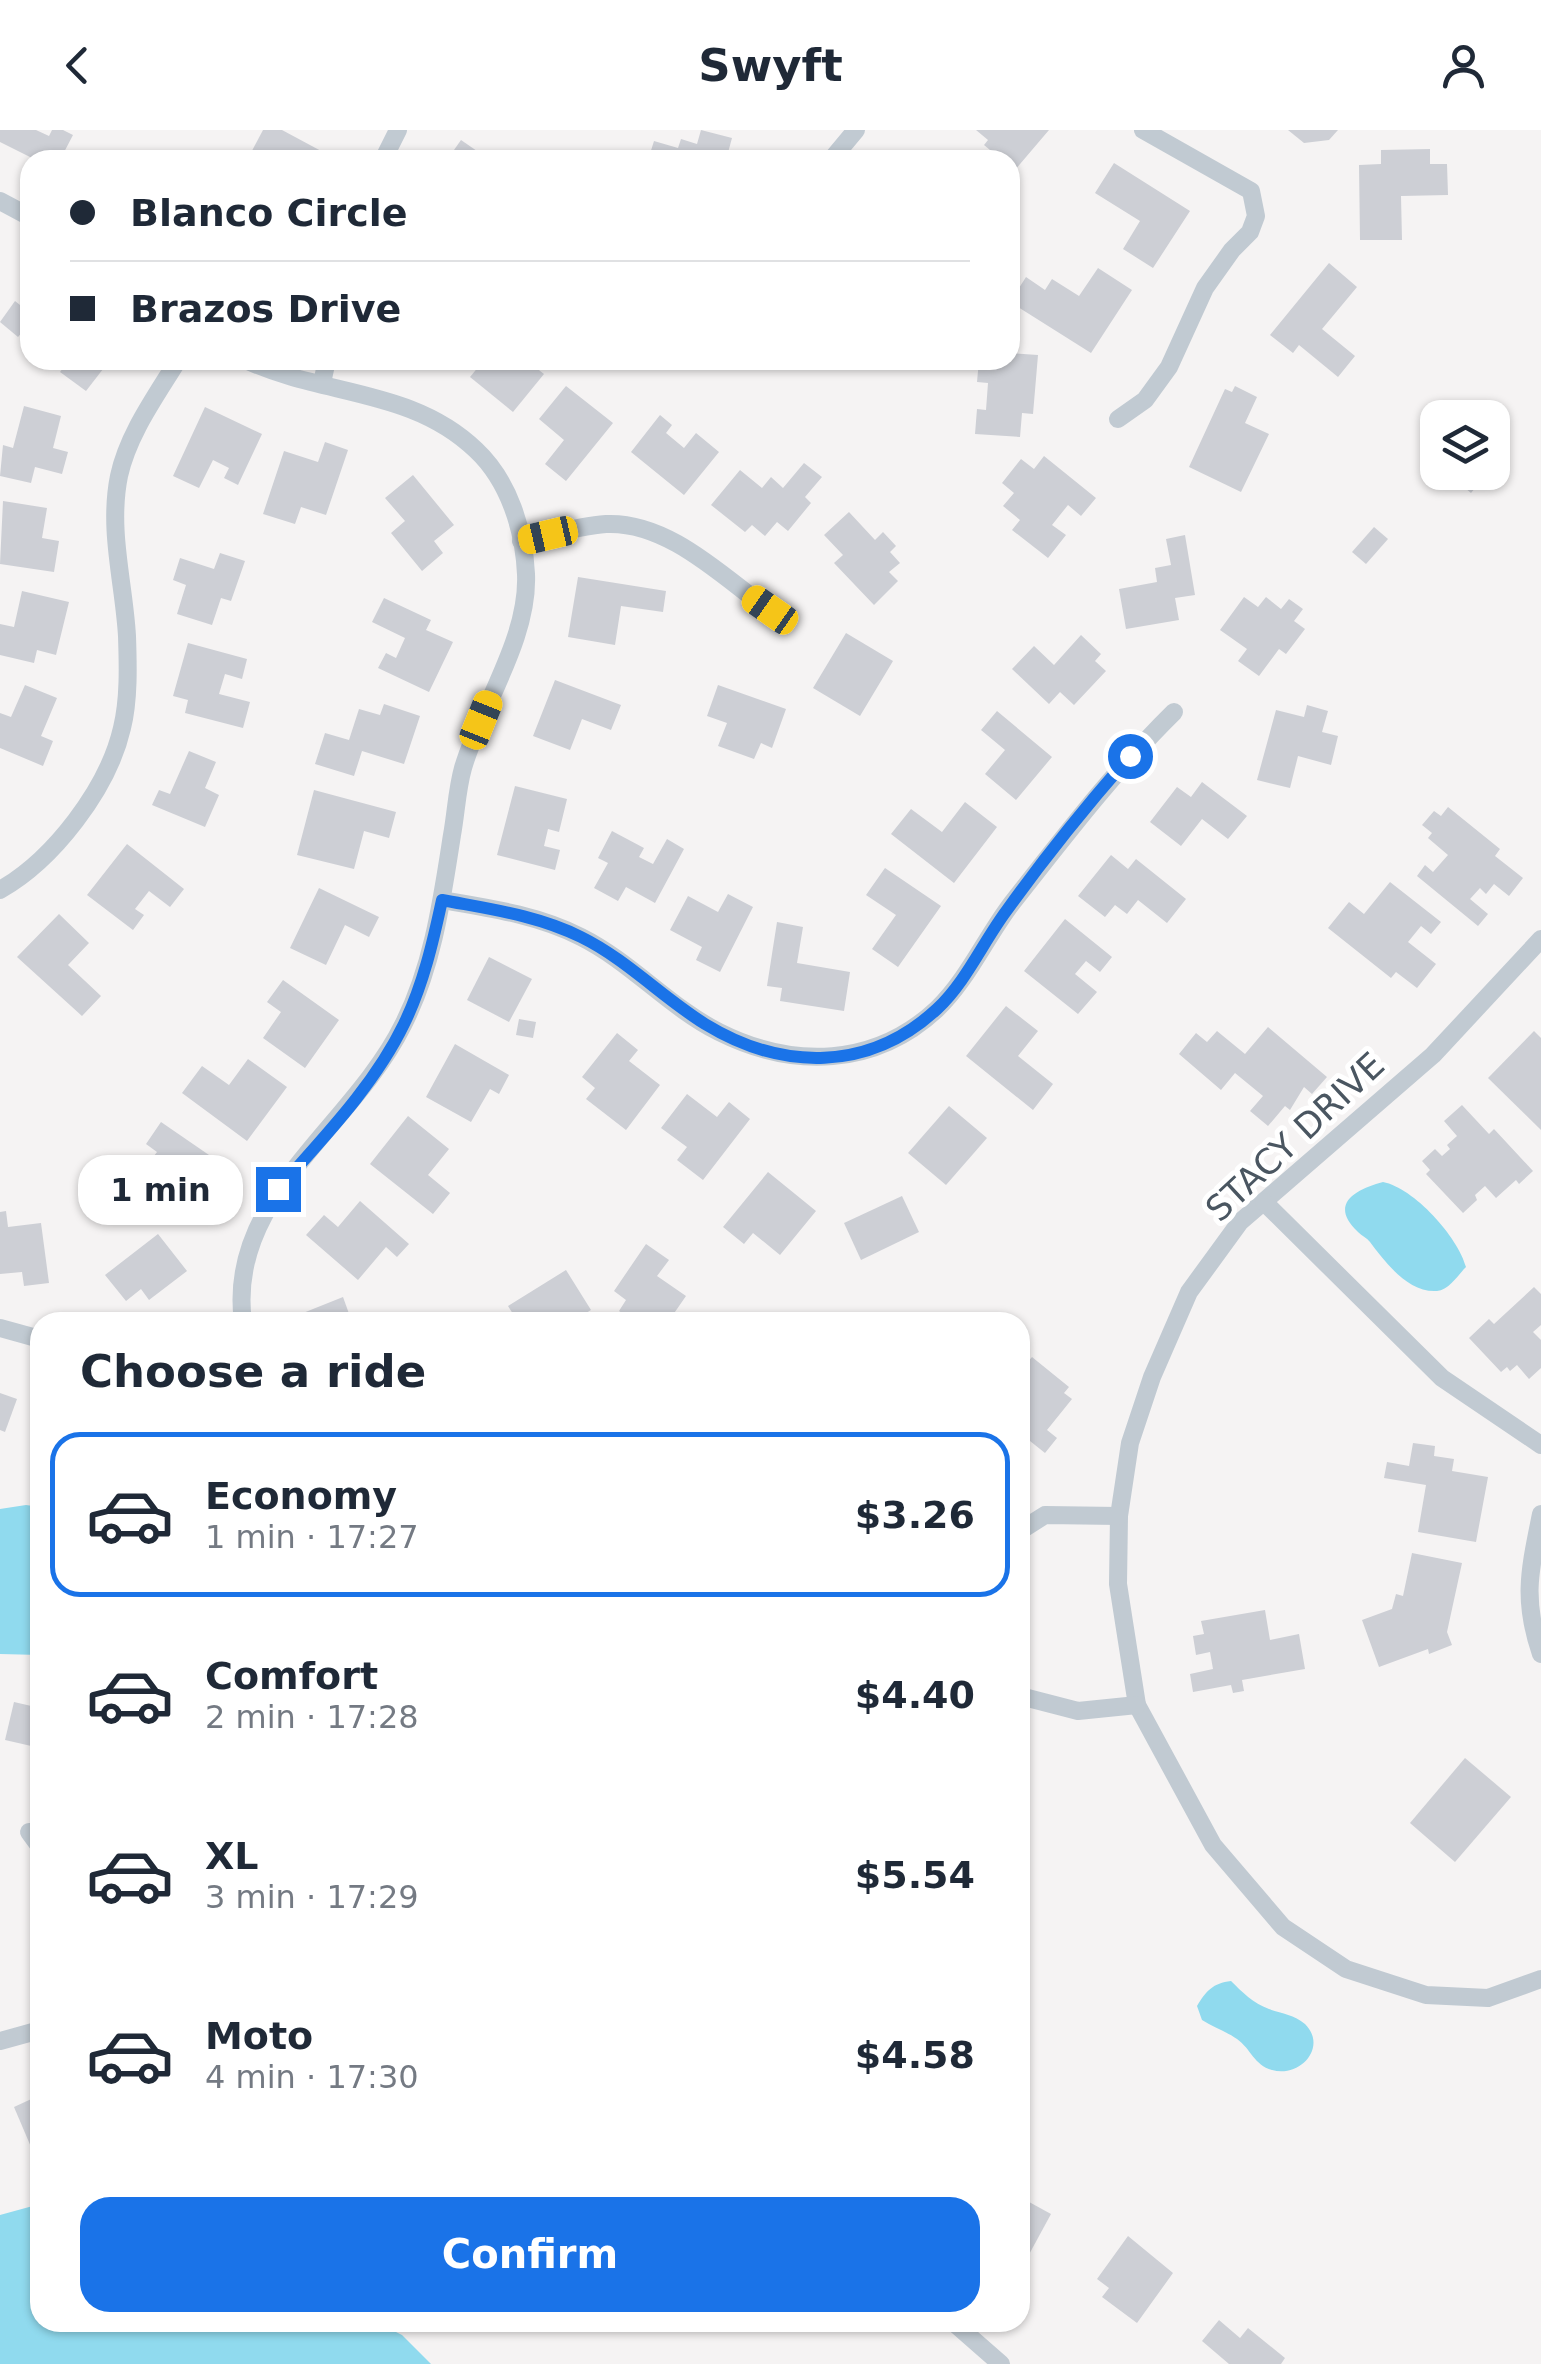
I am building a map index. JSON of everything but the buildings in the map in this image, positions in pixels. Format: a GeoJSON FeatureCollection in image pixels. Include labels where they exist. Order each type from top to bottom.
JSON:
{"type":"FeatureCollection","features":[{"type":"Feature","properties":{"kind":"street"},"geometry":{"type":"LineString","coordinates":[[839,150],[856,130]]}},
{"type":"Feature","properties":{"kind":"street"},"geometry":{"type":"LineString","coordinates":[[1118,419],[1145,400],[1169,367],[1205,288],[1250,232],[1256,216],[1251,191],[1143,130]]}},
{"type":"Feature","properties":{"kind":"street"},"geometry":{"type":"LineString","coordinates":[[0,890],[40,860],[80,816],[112,757],[122,728],[127,637],[115,531],[120,474],[148,408],[172,370]]}},
{"type":"Feature","properties":{"kind":"street"},"geometry":{"type":"LineString","coordinates":[[243,1312],[241,1276],[263,1213],[278,1189],[347,1110],[403,1026],[430,955],[463,769],[519,626],[526,575],[514,512],[501,483],[474,448],[412,408],[271,370]]}},
{"type":"Feature","properties":{"kind":"street"},"geometry":{"type":"LineString","coordinates":[[322,384],[325,370]]}},
{"type":"Feature","properties":{"kind":"street"},"geometry":{"type":"LineString","coordinates":[[522,541],[576,529],[627,525],[676,544],[770,610]]}},
{"type":"Feature","properties":{"kind":"street"},"geometry":{"type":"LineString","coordinates":[[442,900],[522,914],[582,937],[720,1032],[775,1053],[806,1058],[862,1054],[885,1046],[938,1008],[1097,794],[1174,712]]}},
{"type":"Feature","properties":{"kind":"street","name":"STACY DRIVE"},"geometry":{"type":"LineString","coordinates":[[1541,939],[1433,1055],[1240,1222],[1189,1292],[1152,1377],[1130,1443],[1119,1516],[1118,1584],[1137,1705],[1213,1846],[1282,1928],[1346,1970],[1426,1996],[1488,1998],[1541,1979]]}},
{"type":"Feature","properties":{"kind":"street"},"geometry":{"type":"LineString","coordinates":[[1264,1202],[1442,1378],[1541,1446]]}},
{"type":"Feature","properties":{"kind":"street"},"geometry":{"type":"LineString","coordinates":[[0,1328],[30,1337]]}},
{"type":"Feature","properties":{"kind":"street"},"geometry":{"type":"LineString","coordinates":[[1541,1514],[1528,1575],[1529,1621],[1541,1654]]}},
{"type":"Feature","properties":{"kind":"street"},"geometry":{"type":"LineString","coordinates":[[1030,1524],[1046,1515],[1119,1516]]}},
{"type":"Feature","properties":{"kind":"street"},"geometry":{"type":"LineString","coordinates":[[1030,1699],[1078,1712],[1137,1705]]}},
{"type":"Feature","properties":{"kind":"street"},"geometry":{"type":"LineString","coordinates":[[0,2041],[30,2033]]}},
{"type":"Feature","properties":{"kind":"street"},"geometry":{"type":"LineString","coordinates":[[964,2332],[1001,2364]]}},
{"type":"Feature","properties":{"kind":"water"},"geometry":{"type":"Polygon","coordinates":[[[1383,1182],[1421,1204],[1454,1242],[1466,1267],[1445,1288],[1426,1290],[1407,1282],[1349,1222],[1345,1213],[1349,1199],[1383,1182]]]}},
{"type":"Feature","properties":{"kind":"water"},"geometry":{"type":"Polygon","coordinates":[[[30,1506],[30,1655],[0,1654],[0,1509],[30,1506]]]}},
{"type":"Feature","properties":{"kind":"water"},"geometry":{"type":"Polygon","coordinates":[[[1231,1981],[1258,2004],[1305,2024],[1313,2042],[1308,2059],[1292,2069],[1266,2068],[1237,2039],[1202,2020],[1197,2006],[1204,1996],[1215,1986],[1231,1981]]]}},
{"type":"Feature","properties":{"kind":"water"},"geometry":{"type":"Polygon","coordinates":[[[30,2207],[30,2332],[396,2332],[431,2364],[0,2364],[0,2215],[30,2207]]]}},
{"type":"Feature","properties":{"kind":"route"},"geometry":{"type":"LineString","coordinates":[[278,1189],[347,1110],[403,1026],[430,955],[442,900],[522,914],[582,937],[689,1014],[720,1032],[775,1053],[806,1058],[862,1054],[905,1034],[938,1008],[1006,912],[1130,756]]}}]}
